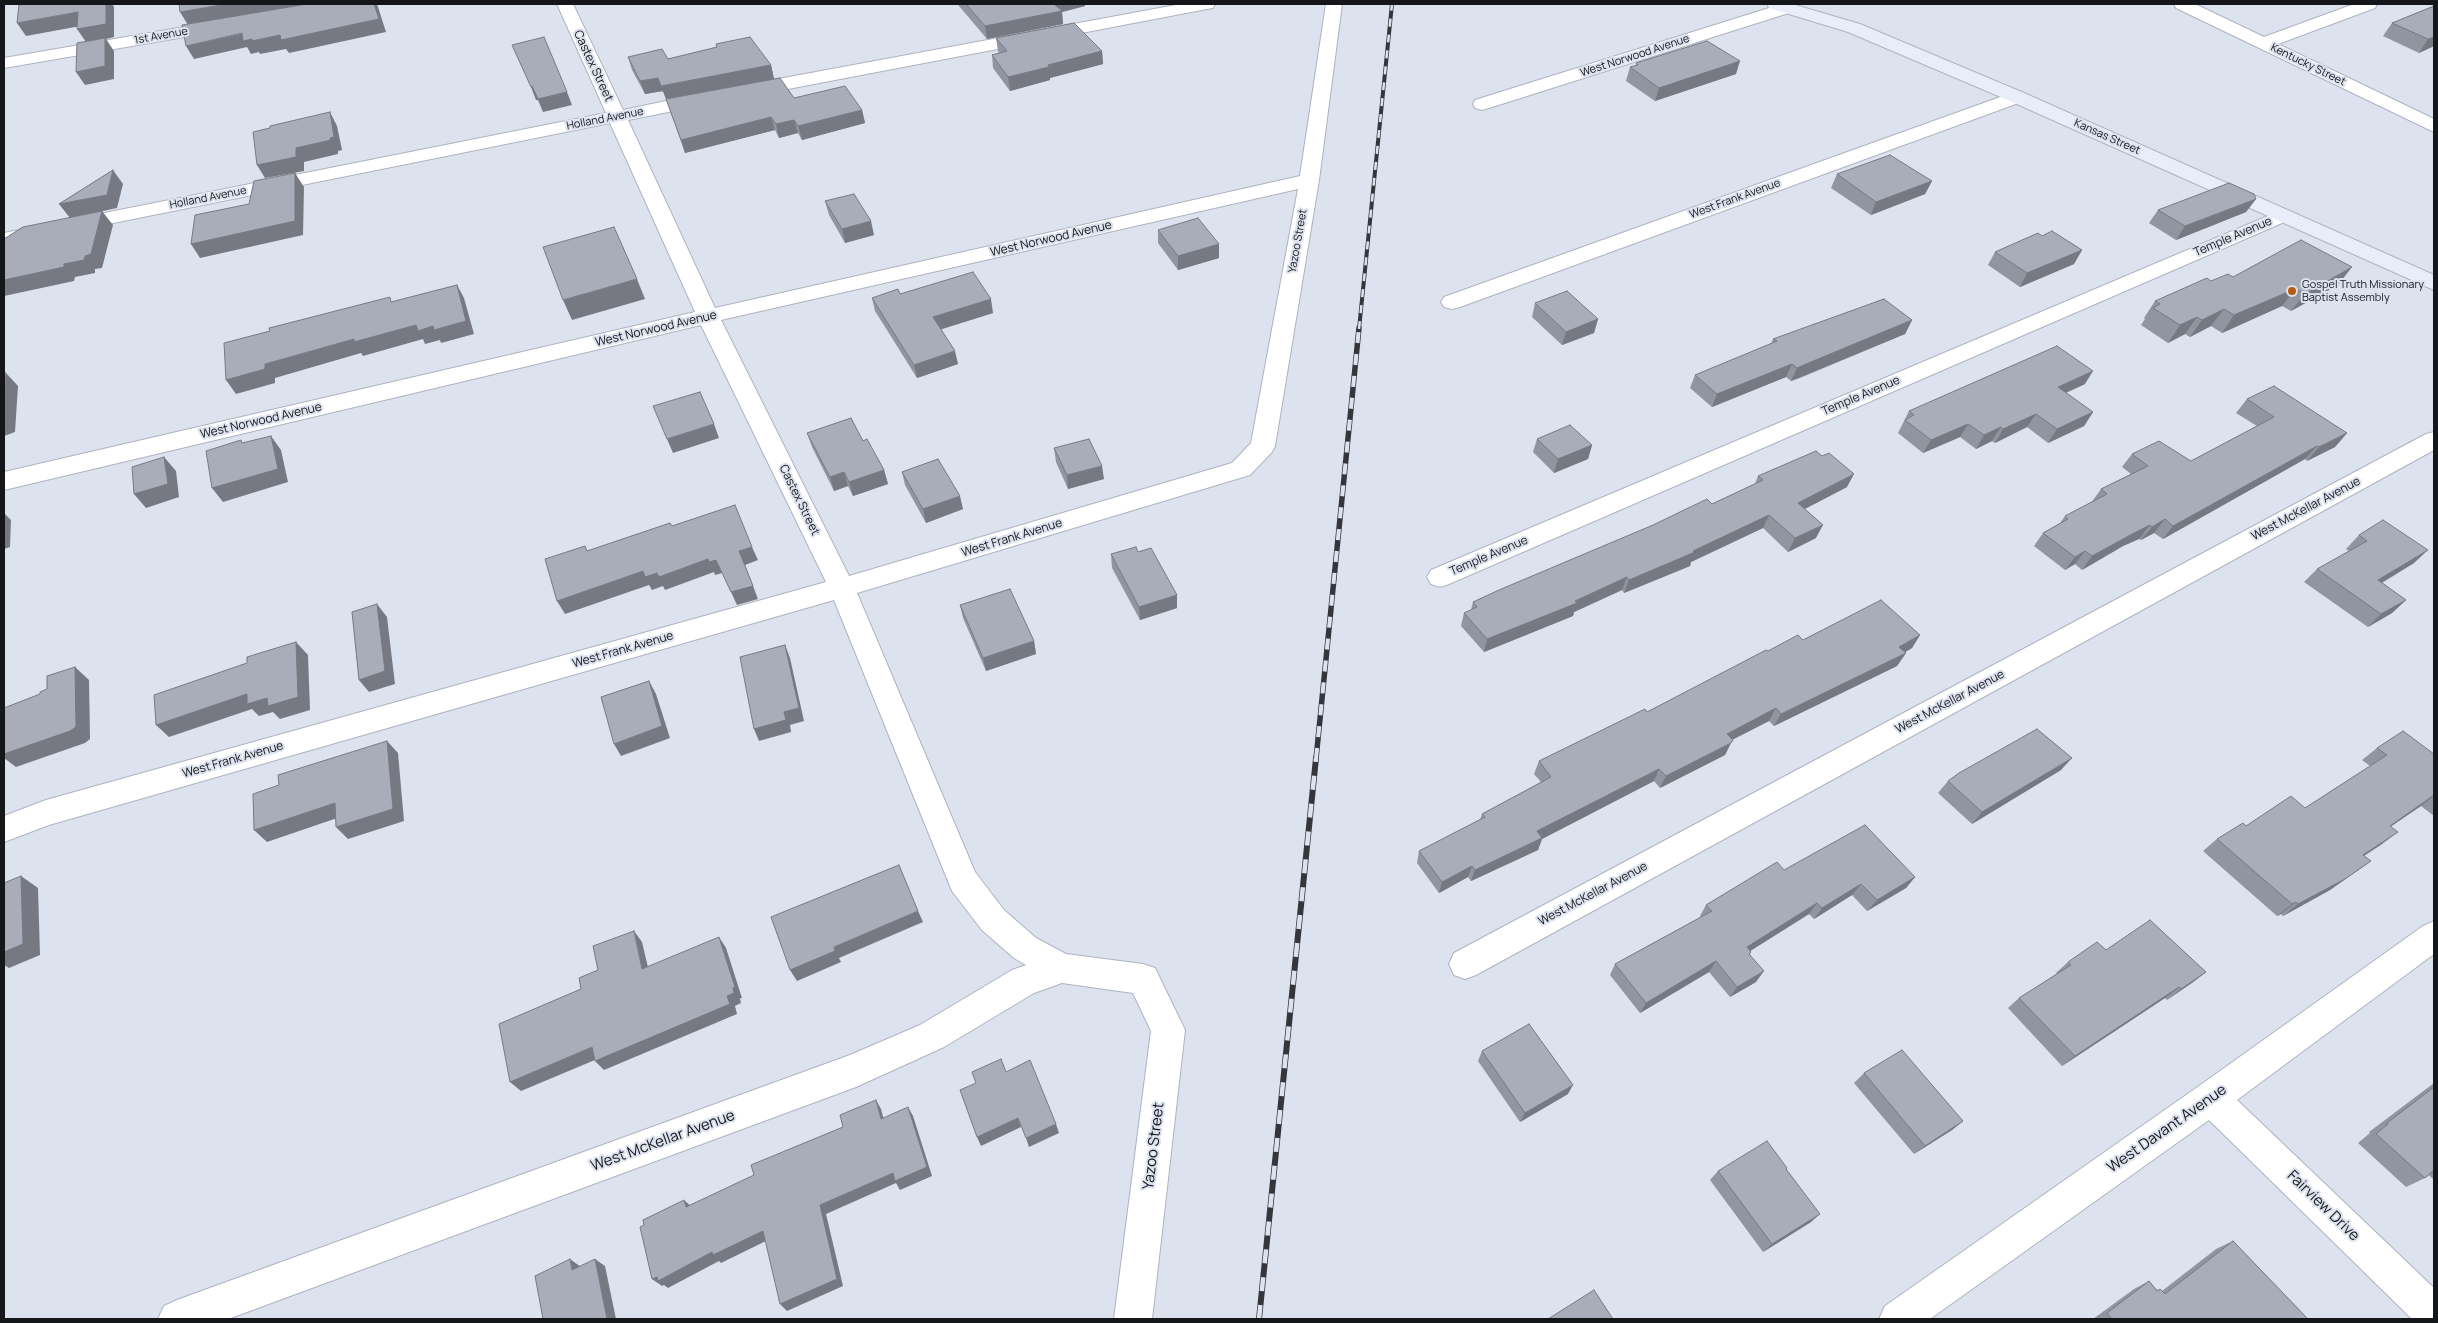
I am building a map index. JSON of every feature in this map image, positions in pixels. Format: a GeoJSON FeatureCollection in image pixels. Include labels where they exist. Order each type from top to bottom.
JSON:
{"type":"FeatureCollection","features":[{"type":"Feature","properties":{"kind":"street","name":"Castex Street"},"geometry":{"type":"LineString","coordinates":[[565,4],[708,316],[842,588],[963,881],[993,920],[1025,948],[1062,968]]}},
{"type":"Feature","properties":{"kind":"street","name":"Holland Avenue"},"geometry":{"type":"LineString","coordinates":[[4,239],[616,116],[1207,4]]}},
{"type":"Feature","properties":{"kind":"street","name":"Yazoo Street"},"geometry":{"type":"LineString","coordinates":[[1241,469],[1263,446],[1308,180],[1334,4]]}},
{"type":"Feature","properties":{"kind":"street","name":"Kentucky Street"},"geometry":{"type":"LineString","coordinates":[[2182,4],[2434,126]]}},
{"type":"Feature","properties":{"kind":"street"},"geometry":{"type":"LineString","coordinates":[[2263,43],[2369,4]]}},
{"type":"Feature","properties":{"kind":"street","name":"West Norwood Avenue"},"geometry":{"type":"LineString","coordinates":[[1482,104],[1782,5]]}},
{"type":"Feature","properties":{"kind":"street","name":"Kansas Street"},"geometry":{"type":"LineString","coordinates":[[1782,5],[1854,28],[2017,97],[2434,283]]}},
{"type":"Feature","properties":{"kind":"street","name":"1st Avenue"},"geometry":{"type":"LineString","coordinates":[[4,63],[240,22]]}},
{"type":"Feature","properties":{"kind":"street","name":"West Frank Avenue"},"geometry":{"type":"LineString","coordinates":[[1452,302],[2017,97]]}},
{"type":"Feature","properties":{"kind":"street","name":"West Norwood Avenue"},"geometry":{"type":"LineString","coordinates":[[4,481],[708,316],[1308,180]]}},
{"type":"Feature","properties":{"kind":"street","name":"Temple Avenue"},"geometry":{"type":"LineString","coordinates":[[1440,577],[2282,216]]}},
{"type":"Feature","properties":{"kind":"street","name":"West McKellar Avenue"},"geometry":{"type":"LineString","coordinates":[[1465,964],[2434,440]]}},
{"type":"Feature","properties":{"kind":"street","name":"West Frank Avenue"},"geometry":{"type":"LineString","coordinates":[[4,829],[46,813],[842,588],[1241,469]]}},
{"type":"Feature","properties":{"kind":"street","name":"West Davant Avenue"},"geometry":{"type":"LineString","coordinates":[[1898,1319],[2211,1098],[2434,936]]}},
{"type":"Feature","properties":{"kind":"street","name":"West McKellar Avenue"},"geometry":{"type":"LineString","coordinates":[[177,1319],[856,1070],[932,1036],[1024,982],[1062,968],[1142,979]]}},
{"type":"Feature","properties":{"kind":"street","name":"Yazoo Street"},"geometry":{"type":"LineString","coordinates":[[1133,1319],[1168,1030],[1142,979]]}},
{"type":"Feature","properties":{"kind":"street","name":"Fairview Drive"},"geometry":{"type":"LineString","coordinates":[[2211,1098],[2434,1314]]}},
{"type":"Feature","properties":{"kind":"building"},"geometry":{"type":"Polygon","coordinates":[[[19,4],[106,4],[106,24],[77,29],[78,12],[17,23],[19,4]]]}},
{"type":"Feature","properties":{"kind":"building"},"geometry":{"type":"Polygon","coordinates":[[[179,4],[227,4],[180,12],[179,4]]]}},
{"type":"Feature","properties":{"kind":"building"},"geometry":{"type":"Polygon","coordinates":[[[307,4],[374,4],[379,19],[281,40],[280,35],[243,41],[242,33],[186,46],[182,25],[307,4]]]}},
{"type":"Feature","properties":{"kind":"building"},"geometry":{"type":"Polygon","coordinates":[[[966,4],[1054,4],[1062,11],[985,26],[966,4]]]}},
{"type":"Feature","properties":{"kind":"building"},"geometry":{"type":"Polygon","coordinates":[[[2434,6],[2434,37],[2428,39],[2392,23],[2434,6]]]}},
{"type":"Feature","properties":{"kind":"building"},"geometry":{"type":"Polygon","coordinates":[[[1074,23],[1102,51],[1008,77],[992,55],[1007,51],[996,38],[1074,23]]]}},
{"type":"Feature","properties":{"kind":"building"},"geometry":{"type":"Polygon","coordinates":[[[544,37],[567,92],[538,99],[512,45],[544,37]]]}},
{"type":"Feature","properties":{"kind":"building"},"geometry":{"type":"Polygon","coordinates":[[[750,37],[771,65],[661,86],[658,78],[640,81],[628,57],[662,49],[668,59],[717,47],[716,44],[750,37]]]}},
{"type":"Feature","properties":{"kind":"building"},"geometry":{"type":"Polygon","coordinates":[[[105,38],[105,66],[76,72],[77,43],[105,38]]]}},
{"type":"Feature","properties":{"kind":"building"},"geometry":{"type":"Polygon","coordinates":[[[1707,41],[1740,61],[1659,88],[1630,67],[1638,65],[1636,63],[1707,41]]]}},
{"type":"Feature","properties":{"kind":"building"},"geometry":{"type":"Polygon","coordinates":[[[780,78],[794,98],[845,86],[862,110],[798,126],[794,120],[776,124],[771,117],[681,140],[666,99],[780,78]]]}},
{"type":"Feature","properties":{"kind":"building"},"geometry":{"type":"Polygon","coordinates":[[[330,112],[334,137],[330,138],[331,140],[296,148],[296,157],[257,165],[253,132],[270,128],[270,126],[330,112]]]}},
{"type":"Feature","properties":{"kind":"building"},"geometry":{"type":"Polygon","coordinates":[[[1890,155],[1932,181],[1876,202],[1837,174],[1890,155]]]}},
{"type":"Feature","properties":{"kind":"building"},"geometry":{"type":"Polygon","coordinates":[[[113,170],[107,195],[59,204],[113,170]]]}},
{"type":"Feature","properties":{"kind":"building"},"geometry":{"type":"Polygon","coordinates":[[[295,173],[295,221],[191,244],[195,215],[249,204],[254,181],[295,173]]]}},
{"type":"Feature","properties":{"kind":"building"},"geometry":{"type":"Polygon","coordinates":[[[2229,183],[2254,194],[2256,199],[2185,226],[2158,210],[2229,183]]]}},
{"type":"Feature","properties":{"kind":"building"},"geometry":{"type":"Polygon","coordinates":[[[854,194],[871,221],[842,229],[825,201],[854,194]]]}},
{"type":"Feature","properties":{"kind":"building"},"geometry":{"type":"Polygon","coordinates":[[[102,211],[91,254],[85,256],[84,260],[64,264],[64,267],[4,280],[4,239],[23,227],[102,211]]]}},
{"type":"Feature","properties":{"kind":"building"},"geometry":{"type":"Polygon","coordinates":[[[1198,218],[1219,244],[1178,256],[1158,230],[1198,218]]]}},
{"type":"Feature","properties":{"kind":"building"},"geometry":{"type":"Polygon","coordinates":[[[614,227],[637,279],[563,300],[543,247],[614,227]]]}},
{"type":"Feature","properties":{"kind":"building"},"geometry":{"type":"Polygon","coordinates":[[[2052,231],[2082,250],[2027,273],[1995,252],[2038,233],[2042,236],[2052,231]]]}},
{"type":"Feature","properties":{"kind":"building"},"geometry":{"type":"Polygon","coordinates":[[[2301,240],[2352,267],[2305,294],[2295,289],[2234,315],[2224,309],[2202,320],[2197,317],[2180,325],[2153,308],[2160,304],[2155,301],[2207,278],[2211,281],[2228,274],[2233,277],[2301,240]]]}},
{"type":"Feature","properties":{"kind":"building"},"geometry":{"type":"Polygon","coordinates":[[[973,272],[991,299],[933,317],[955,351],[914,365],[872,298],[898,289],[900,294],[973,272]]]}},
{"type":"Feature","properties":{"kind":"building"},"geometry":{"type":"Polygon","coordinates":[[[457,285],[466,321],[434,330],[433,326],[418,331],[416,325],[354,342],[354,339],[265,364],[265,369],[226,380],[224,343],[270,331],[269,328],[390,297],[391,302],[457,285]]]}},
{"type":"Feature","properties":{"kind":"building"},"geometry":{"type":"Polygon","coordinates":[[[1567,291],[1598,319],[1566,332],[1535,303],[1567,291]]]}},
{"type":"Feature","properties":{"kind":"building"},"geometry":{"type":"Polygon","coordinates":[[[1884,299],[1912,320],[1797,368],[1792,364],[1717,394],[1695,375],[1777,341],[1773,339],[1884,299]]]}},
{"type":"Feature","properties":{"kind":"building"},"geometry":{"type":"Polygon","coordinates":[[[2057,346],[2093,371],[2058,387],[2093,412],[2057,429],[2036,414],[2003,429],[2001,427],[1984,435],[1968,424],[1931,440],[1905,420],[1914,415],[1909,411],[2057,346]]]}},
{"type":"Feature","properties":{"kind":"building"},"geometry":{"type":"Polygon","coordinates":[[[4,373],[6,373],[4,403],[4,373]]]}},
{"type":"Feature","properties":{"kind":"building"},"geometry":{"type":"Polygon","coordinates":[[[2274,386],[2347,433],[2319,447],[2317,446],[2173,526],[2165,519],[2152,527],[2150,525],[2134,533],[2092,556],[2085,551],[2075,557],[2043,533],[2068,519],[2065,516],[2107,494],[2101,489],[2148,466],[2132,454],[2159,441],[2191,461],[2274,417],[2247,399],[2274,386]]]}},
{"type":"Feature","properties":{"kind":"building"},"geometry":{"type":"Polygon","coordinates":[[[700,392],[714,424],[667,439],[653,406],[700,392]]]}},
{"type":"Feature","properties":{"kind":"building"},"geometry":{"type":"Polygon","coordinates":[[[851,418],[863,441],[867,439],[884,470],[849,482],[844,472],[830,477],[807,433],[851,418]]]}},
{"type":"Feature","properties":{"kind":"building"},"geometry":{"type":"Polygon","coordinates":[[[1570,425],[1592,445],[1558,459],[1537,439],[1570,425]]]}},
{"type":"Feature","properties":{"kind":"building"},"geometry":{"type":"Polygon","coordinates":[[[271,436],[278,469],[212,488],[206,451],[241,440],[242,443],[271,436]]]}},
{"type":"Feature","properties":{"kind":"building"},"geometry":{"type":"Polygon","coordinates":[[[1089,439],[1102,466],[1067,475],[1054,448],[1089,439]]]}},
{"type":"Feature","properties":{"kind":"building"},"geometry":{"type":"Polygon","coordinates":[[[1816,451],[1822,456],[1829,453],[1854,474],[1798,503],[1823,525],[1795,538],[1769,515],[1693,551],[1695,552],[1629,580],[1627,577],[1575,601],[1577,603],[1487,639],[1464,613],[1477,607],[1473,602],[1499,590],[1653,525],[1707,499],[1712,504],[1763,480],[1758,476],[1816,451]]]}},
{"type":"Feature","properties":{"kind":"building"},"geometry":{"type":"Polygon","coordinates":[[[164,457],[168,484],[134,494],[132,467],[164,457]]]}},
{"type":"Feature","properties":{"kind":"building"},"geometry":{"type":"Polygon","coordinates":[[[938,459],[960,496],[923,509],[902,472],[938,459]]]}},
{"type":"Feature","properties":{"kind":"building"},"geometry":{"type":"Polygon","coordinates":[[[735,505],[752,547],[739,551],[753,586],[731,592],[716,560],[709,562],[708,559],[659,577],[657,573],[645,577],[643,571],[557,601],[545,559],[585,546],[587,551],[670,523],[672,526],[735,505]]]}},
{"type":"Feature","properties":{"kind":"building"},"geometry":{"type":"Polygon","coordinates":[[[2383,520],[2428,550],[2378,580],[2406,600],[2381,614],[2317,569],[2367,541],[2359,535],[2383,520]]]}},
{"type":"Feature","properties":{"kind":"building"},"geometry":{"type":"Polygon","coordinates":[[[1136,547],[1138,552],[1151,548],[1177,595],[1139,607],[1111,554],[1136,547]]]}},
{"type":"Feature","properties":{"kind":"building"},"geometry":{"type":"Polygon","coordinates":[[[1010,589],[1034,641],[983,658],[960,605],[1010,589]]]}},
{"type":"Feature","properties":{"kind":"building"},"geometry":{"type":"Polygon","coordinates":[[[1881,600],[1920,635],[1899,647],[1906,653],[1781,714],[1776,708],[1727,734],[1733,740],[1731,743],[1666,776],[1659,769],[1537,831],[1542,838],[1475,870],[1472,866],[1442,882],[1419,851],[1485,817],[1482,814],[1551,777],[1539,761],[1645,709],[1647,712],[1766,650],[1768,651],[1798,635],[1803,640],[1881,600]]]}},
{"type":"Feature","properties":{"kind":"building"},"geometry":{"type":"Polygon","coordinates":[[[377,604],[385,671],[359,680],[352,612],[377,604]]]}},
{"type":"Feature","properties":{"kind":"building"},"geometry":{"type":"Polygon","coordinates":[[[296,642],[298,697],[268,706],[267,698],[247,704],[247,694],[156,725],[154,695],[247,663],[247,657],[296,642]]]}},
{"type":"Feature","properties":{"kind":"building"},"geometry":{"type":"Polygon","coordinates":[[[785,645],[799,708],[784,712],[786,720],[754,729],[740,657],[785,645]]]}},
{"type":"Feature","properties":{"kind":"building"},"geometry":{"type":"Polygon","coordinates":[[[75,667],[76,727],[70,731],[4,754],[4,708],[40,694],[40,692],[47,689],[47,676],[75,667]]]}},
{"type":"Feature","properties":{"kind":"building"},"geometry":{"type":"Polygon","coordinates":[[[649,681],[662,726],[614,744],[601,697],[649,681]]]}},
{"type":"Feature","properties":{"kind":"building"},"geometry":{"type":"Polygon","coordinates":[[[2037,729],[2072,758],[1982,812],[1948,781],[1959,773],[2037,729]]]}},
{"type":"Feature","properties":{"kind":"building"},"geometry":{"type":"Polygon","coordinates":[[[2403,731],[2434,754],[2434,795],[2390,826],[2398,832],[2363,855],[2371,861],[2345,879],[2298,904],[2296,902],[2292,904],[2217,839],[2243,823],[2246,826],[2291,796],[2305,808],[2387,755],[2377,748],[2403,731]]]}},
{"type":"Feature","properties":{"kind":"building"},"geometry":{"type":"Polygon","coordinates":[[[387,741],[393,809],[336,827],[335,803],[254,830],[253,794],[279,785],[278,775],[387,741]]]}},
{"type":"Feature","properties":{"kind":"building"},"geometry":{"type":"Polygon","coordinates":[[[1865,825],[1915,877],[1877,900],[1861,884],[1822,908],[1817,903],[1747,947],[1751,952],[1749,954],[1764,971],[1737,987],[1716,961],[1646,1003],[1615,964],[1712,911],[1706,905],[1777,862],[1784,870],[1865,825]]]}},
{"type":"Feature","properties":{"kind":"building"},"geometry":{"type":"Polygon","coordinates":[[[899,865],[918,911],[834,947],[835,951],[790,970],[771,917],[899,865]]]}},
{"type":"Feature","properties":{"kind":"building"},"geometry":{"type":"Polygon","coordinates":[[[21,876],[23,944],[4,952],[4,883],[21,876]]]}},
{"type":"Feature","properties":{"kind":"building"},"geometry":{"type":"Polygon","coordinates":[[[2150,920],[2206,972],[2181,989],[2179,987],[2075,1056],[2019,998],[2071,965],[2068,962],[2097,942],[2106,950],[2150,920]]]}},
{"type":"Feature","properties":{"kind":"building"},"geometry":{"type":"Polygon","coordinates":[[[634,931],[642,969],[719,937],[735,987],[733,988],[734,993],[727,996],[730,1004],[595,1061],[592,1047],[510,1082],[499,1024],[581,989],[579,978],[598,970],[593,946],[634,931]]]}},
{"type":"Feature","properties":{"kind":"building"},"geometry":{"type":"Polygon","coordinates":[[[1529,1024],[1573,1085],[1525,1113],[1482,1051],[1529,1024]]]}},
{"type":"Feature","properties":{"kind":"building"},"geometry":{"type":"Polygon","coordinates":[[[1902,1050],[1963,1121],[1925,1146],[1864,1073],[1902,1050]]]}},
{"type":"Feature","properties":{"kind":"building"},"geometry":{"type":"Polygon","coordinates":[[[1001,1059],[1006,1072],[1030,1060],[1056,1124],[1026,1138],[1018,1118],[977,1137],[960,1090],[976,1083],[972,1072],[1001,1059]]]}},
{"type":"Feature","properties":{"kind":"building"},"geometry":{"type":"Polygon","coordinates":[[[2434,1087],[2434,1170],[2425,1178],[2376,1134],[2387,1123],[2434,1087]]]}},
{"type":"Feature","properties":{"kind":"building"},"geometry":{"type":"Polygon","coordinates":[[[876,1100],[881,1119],[908,1107],[927,1167],[895,1181],[893,1173],[820,1205],[837,1279],[780,1304],[763,1231],[713,1255],[712,1252],[658,1281],[657,1277],[652,1279],[640,1227],[644,1225],[643,1220],[684,1200],[686,1207],[754,1175],[751,1165],[843,1127],[840,1115],[876,1100]]]}},
{"type":"Feature","properties":{"kind":"building"},"geometry":{"type":"Polygon","coordinates":[[[1767,1141],[1820,1214],[1772,1244],[1718,1171],[1767,1141]]]}},
{"type":"Feature","properties":{"kind":"building"},"geometry":{"type":"Polygon","coordinates":[[[2233,1241],[2308,1319],[2112,1319],[2107,1313],[2149,1281],[2157,1291],[2160,1289],[2165,1294],[2233,1241]]]}},
{"type":"Feature","properties":{"kind":"building"},"geometry":{"type":"Polygon","coordinates":[[[570,1259],[572,1270],[595,1259],[607,1319],[543,1319],[535,1276],[570,1259]]]}},
{"type":"Feature","properties":{"kind":"building"},"geometry":{"type":"Polygon","coordinates":[[[1594,1290],[1613,1319],[1548,1319],[1594,1290]]]}},
{"type":"Feature","properties":{"kind":"railway"},"geometry":{"type":"LineString","coordinates":[[1359,329],[1392,4]]}},
{"type":"Feature","properties":{"kind":"railway"},"geometry":{"type":"LineString","coordinates":[[1316,759],[1359,328]]}},
{"type":"Feature","properties":{"kind":"railway"},"geometry":{"type":"LineString","coordinates":[[1259,1319],[1316,758]]}},
{"type":"Feature","properties":{"kind":"place","name":"Gospel Truth Missionary Baptist Assembly"},"geometry":{"type":"Point","coordinates":[2292,291]}}]}
